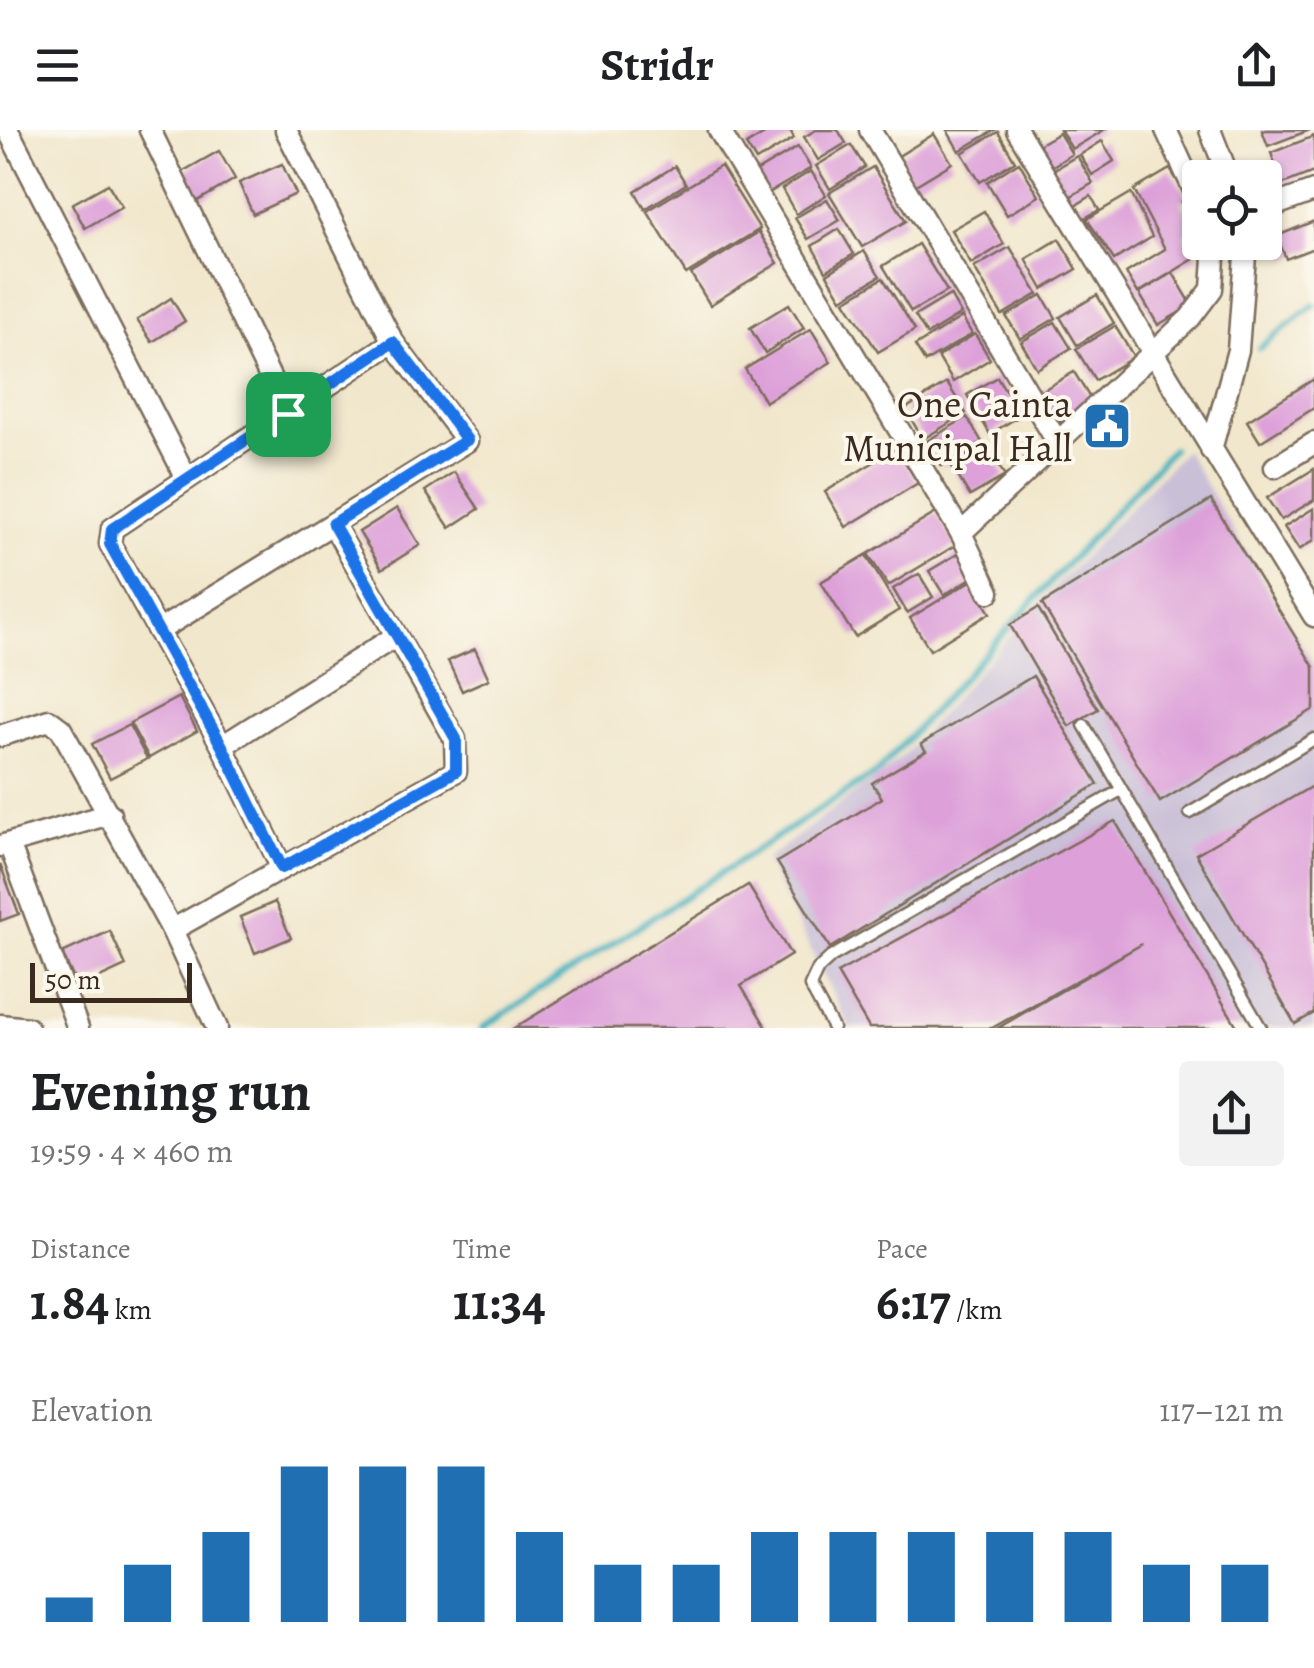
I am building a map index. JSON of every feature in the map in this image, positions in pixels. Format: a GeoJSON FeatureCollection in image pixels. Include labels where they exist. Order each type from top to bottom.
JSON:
{"type":"FeatureCollection","features":[{"type":"Feature","properties":{"kind":"street"},"geometry":{"type":"LineString","coordinates":[[8,130],[187,479]]}},
{"type":"Feature","properties":{"kind":"street"},"geometry":{"type":"LineString","coordinates":[[150,130],[288,414]]}},
{"type":"Feature","properties":{"kind":"street"},"geometry":{"type":"LineString","coordinates":[[158,631],[467,440],[393,342],[286,130]]}},
{"type":"Feature","properties":{"kind":"street"},"geometry":{"type":"LineString","coordinates":[[719,130],[961,533],[989,592]]}},
{"type":"Feature","properties":{"kind":"street"},"geometry":{"type":"LineString","coordinates":[[870,130],[1058,443]]}},
{"type":"Feature","properties":{"kind":"street"},"geometry":{"type":"LineString","coordinates":[[1017,130],[1314,616]]}},
{"type":"Feature","properties":{"kind":"street"},"geometry":{"type":"LineString","coordinates":[[1166,130],[1182,164]]}},
{"type":"Feature","properties":{"kind":"street"},"geometry":{"type":"LineString","coordinates":[[1210,130],[1222,160]]}},
{"type":"Feature","properties":{"kind":"street"},"geometry":{"type":"LineString","coordinates":[[1282,203],[1314,191]]}},
{"type":"Feature","properties":{"kind":"street"},"geometry":{"type":"LineString","coordinates":[[961,533],[1153,355],[1212,290],[1214,260]]}},
{"type":"Feature","properties":{"kind":"street"},"geometry":{"type":"LineString","coordinates":[[1211,450],[1238,350],[1245,260]]}},
{"type":"Feature","properties":{"kind":"street"},"geometry":{"type":"LineString","coordinates":[[282,868],[222,746],[110,544],[112,529],[393,342]]}},
{"type":"Feature","properties":{"kind":"street"},"geometry":{"type":"LineString","coordinates":[[1275,467],[1314,442]]}},
{"type":"Feature","properties":{"kind":"street"},"geometry":{"type":"LineString","coordinates":[[172,930],[456,771],[456,739],[333,524]]}},
{"type":"Feature","properties":{"kind":"street"},"geometry":{"type":"LineString","coordinates":[[222,746],[396,636]]}},
{"type":"Feature","properties":{"kind":"street"},"geometry":{"type":"LineString","coordinates":[[0,736],[49,720],[61,729],[172,930],[218,1028]]}},
{"type":"Feature","properties":{"kind":"street"},"geometry":{"type":"LineString","coordinates":[[78,1028],[4,845],[110,814]]}},
{"type":"Feature","properties":{"kind":"street"},"geometry":{"type":"LineString","coordinates":[[0,1025],[28,1028]]}},
{"type":"Feature","properties":{"kind":"lane"},"geometry":{"type":"LineString","coordinates":[[1084,725],[1261,1028]]}},
{"type":"Feature","properties":{"kind":"lane"},"geometry":{"type":"LineString","coordinates":[[1190,812],[1314,739]]}},
{"type":"Feature","properties":{"kind":"lane"},"geometry":{"type":"LineString","coordinates":[[833,1028],[810,986],[818,969],[831,957],[1121,790]]}},
{"type":"Feature","properties":{"kind":"shaded area"},"geometry":{"type":"Polygon","coordinates":[[[1185,450],[1314,665],[1314,1028],[850,1028],[766,860],[903,756],[1030,613],[1185,450]]]}},
{"type":"Feature","properties":{"kind":"building"},"geometry":{"type":"Polygon","coordinates":[[[771,130],[790,130],[794,138],[756,161],[746,145],[771,130]]]}},
{"type":"Feature","properties":{"kind":"building"},"geometry":{"type":"Polygon","coordinates":[[[816,130],[838,130],[846,143],[818,160],[804,137],[816,130]]]}},
{"type":"Feature","properties":{"kind":"building"},"geometry":{"type":"Polygon","coordinates":[[[947,130],[995,130],[959,151],[947,130]]]}},
{"type":"Feature","properties":{"kind":"building"},"geometry":{"type":"Polygon","coordinates":[[[1060,130],[1104,130],[1072,149],[1060,130]]]}},
{"type":"Feature","properties":{"kind":"building"},"geometry":{"type":"Polygon","coordinates":[[[1262,130],[1310,130],[1268,146],[1262,130]]]}},
{"type":"Feature","properties":{"kind":"building"},"geometry":{"type":"Polygon","coordinates":[[[998,132],[1015,161],[980,182],[962,153],[998,132]]]}},
{"type":"Feature","properties":{"kind":"building"},"geometry":{"type":"Polygon","coordinates":[[[1059,133],[1072,154],[1051,167],[1038,145],[1059,133]]]}},
{"type":"Feature","properties":{"kind":"building"},"geometry":{"type":"Polygon","coordinates":[[[934,134],[952,163],[914,186],[897,157],[934,134]]]}},
{"type":"Feature","properties":{"kind":"building"},"geometry":{"type":"Polygon","coordinates":[[[1314,136],[1314,172],[1283,184],[1282,160],[1274,160],[1271,153],[1314,136]]]}},
{"type":"Feature","properties":{"kind":"building"},"geometry":{"type":"Polygon","coordinates":[[[1102,141],[1114,161],[1092,175],[1080,155],[1102,141]]]}},
{"type":"Feature","properties":{"kind":"building"},"geometry":{"type":"Polygon","coordinates":[[[851,145],[865,167],[830,189],[816,166],[851,145]]]}},
{"type":"Feature","properties":{"kind":"building"},"geometry":{"type":"Polygon","coordinates":[[[798,147],[811,168],[767,194],[754,173],[798,147]]]}},
{"type":"Feature","properties":{"kind":"building"},"geometry":{"type":"Polygon","coordinates":[[[219,151],[235,179],[196,202],[180,173],[219,151]]]}},
{"type":"Feature","properties":{"kind":"building"},"geometry":{"type":"Polygon","coordinates":[[[1077,156],[1093,183],[1068,198],[1051,171],[1077,156]]]}},
{"type":"Feature","properties":{"kind":"building"},"geometry":{"type":"Polygon","coordinates":[[[1019,162],[1039,196],[1007,215],[987,182],[1019,162]]]}},
{"type":"Feature","properties":{"kind":"building"},"geometry":{"type":"Polygon","coordinates":[[[282,164],[296,194],[253,214],[239,183],[282,164]]]}},
{"type":"Feature","properties":{"kind":"building"},"geometry":{"type":"Polygon","coordinates":[[[675,166],[686,184],[645,209],[635,191],[675,166]]]}},
{"type":"Feature","properties":{"kind":"building"},"geometry":{"type":"Polygon","coordinates":[[[721,166],[760,229],[686,274],[647,211],[721,166]]]}},
{"type":"Feature","properties":{"kind":"building"},"geometry":{"type":"Polygon","coordinates":[[[873,167],[906,221],[862,247],[829,193],[873,167]]]}},
{"type":"Feature","properties":{"kind":"building"},"geometry":{"type":"Polygon","coordinates":[[[1170,169],[1182,188],[1182,260],[1192,260],[1138,293],[1126,273],[1165,249],[1134,190],[1170,169]]]}},
{"type":"Feature","properties":{"kind":"building"},"geometry":{"type":"Polygon","coordinates":[[[811,171],[826,195],[796,214],[782,189],[811,171]]]}},
{"type":"Feature","properties":{"kind":"building"},"geometry":{"type":"Polygon","coordinates":[[[108,184],[122,207],[85,228],[72,204],[108,184]]]}},
{"type":"Feature","properties":{"kind":"building"},"geometry":{"type":"Polygon","coordinates":[[[1131,193],[1152,237],[1114,260],[1087,219],[1131,193]]]}},
{"type":"Feature","properties":{"kind":"building"},"geometry":{"type":"Polygon","coordinates":[[[1091,196],[1099,210],[1081,220],[1073,207],[1091,196]]]}},
{"type":"Feature","properties":{"kind":"building"},"geometry":{"type":"Polygon","coordinates":[[[827,199],[840,220],[808,239],[795,218],[827,199]]]}},
{"type":"Feature","properties":{"kind":"building"},"geometry":{"type":"Polygon","coordinates":[[[984,211],[1004,244],[971,264],[951,230],[984,211]]]}},
{"type":"Feature","properties":{"kind":"building"},"geometry":{"type":"Polygon","coordinates":[[[1314,221],[1314,248],[1286,259],[1282,234],[1314,221]]]}},
{"type":"Feature","properties":{"kind":"building"},"geometry":{"type":"Polygon","coordinates":[[[839,229],[854,254],[826,271],[812,246],[839,229]]]}},
{"type":"Feature","properties":{"kind":"building"},"geometry":{"type":"Polygon","coordinates":[[[759,232],[778,263],[710,305],[691,274],[759,232]]]}},
{"type":"Feature","properties":{"kind":"building"},"geometry":{"type":"Polygon","coordinates":[[[1059,239],[1077,269],[1043,289],[1026,259],[1059,239]]]}},
{"type":"Feature","properties":{"kind":"building"},"geometry":{"type":"Polygon","coordinates":[[[918,244],[947,291],[911,312],[883,266],[918,244]]]}},
{"type":"Feature","properties":{"kind":"building"},"geometry":{"type":"Polygon","coordinates":[[[1010,247],[1038,294],[1002,315],[974,268],[1010,247]]]}},
{"type":"Feature","properties":{"kind":"building"},"geometry":{"type":"Polygon","coordinates":[[[864,251],[880,276],[842,299],[827,274],[864,251]]]}},
{"type":"Feature","properties":{"kind":"building"},"geometry":{"type":"Polygon","coordinates":[[[1173,273],[1192,305],[1158,325],[1139,293],[1173,273]]]}},
{"type":"Feature","properties":{"kind":"building"},"geometry":{"type":"Polygon","coordinates":[[[883,278],[915,330],[878,352],[845,301],[883,278]]]}},
{"type":"Feature","properties":{"kind":"building"},"geometry":{"type":"Polygon","coordinates":[[[950,295],[961,314],[927,335],[915,316],[950,295]]]}},
{"type":"Feature","properties":{"kind":"building"},"geometry":{"type":"Polygon","coordinates":[[[1042,295],[1056,318],[1020,339],[1006,316],[1042,295]]]}},
{"type":"Feature","properties":{"kind":"building"},"geometry":{"type":"Polygon","coordinates":[[[1097,295],[1114,323],[1077,345],[1060,317],[1097,295]]]}},
{"type":"Feature","properties":{"kind":"building"},"geometry":{"type":"Polygon","coordinates":[[[171,298],[185,321],[152,342],[137,320],[171,298]]]}},
{"type":"Feature","properties":{"kind":"building"},"geometry":{"type":"Polygon","coordinates":[[[789,304],[804,328],[765,353],[750,328],[789,304]]]}},
{"type":"Feature","properties":{"kind":"building"},"geometry":{"type":"Polygon","coordinates":[[[962,317],[972,334],[925,362],[915,346],[962,317]]]}},
{"type":"Feature","properties":{"kind":"building"},"geometry":{"type":"Polygon","coordinates":[[[1055,322],[1071,348],[1037,369],[1021,342],[1055,322]]]}},
{"type":"Feature","properties":{"kind":"building"},"geometry":{"type":"Polygon","coordinates":[[[1115,326],[1134,357],[1095,380],[1076,349],[1115,326]]]}},
{"type":"Feature","properties":{"kind":"building"},"geometry":{"type":"Polygon","coordinates":[[[811,329],[831,362],[765,402],[745,369],[811,329]]]}},
{"type":"Feature","properties":{"kind":"building"},"geometry":{"type":"Polygon","coordinates":[[[975,334],[990,359],[953,382],[938,357],[975,334]]]}},
{"type":"Feature","properties":{"kind":"building"},"geometry":{"type":"Polygon","coordinates":[[[1074,372],[1093,403],[1058,423],[1040,392],[1074,372]]]}},
{"type":"Feature","properties":{"kind":"building"},"geometry":{"type":"Polygon","coordinates":[[[997,377],[1021,415],[990,434],[967,395],[997,377]]]}},
{"type":"Feature","properties":{"kind":"building"},"geometry":{"type":"Polygon","coordinates":[[[1314,379],[1314,408],[1260,442],[1247,421],[1314,379]]]}},
{"type":"Feature","properties":{"kind":"building"},"geometry":{"type":"Polygon","coordinates":[[[947,383],[966,413],[923,439],[905,409],[947,383]]]}},
{"type":"Feature","properties":{"kind":"building"},"geometry":{"type":"Polygon","coordinates":[[[967,417],[982,442],[942,466],[927,441],[967,417]]]}},
{"type":"Feature","properties":{"kind":"building"},"geometry":{"type":"Polygon","coordinates":[[[986,444],[1005,476],[970,496],[951,465],[986,444]]]}},
{"type":"Feature","properties":{"kind":"building"},"geometry":{"type":"Polygon","coordinates":[[[897,448],[918,483],[846,527],[825,492],[897,448]]]}},
{"type":"Feature","properties":{"kind":"building"},"geometry":{"type":"Polygon","coordinates":[[[1314,469],[1314,500],[1281,520],[1267,498],[1314,469]]]}},
{"type":"Feature","properties":{"kind":"building"},"geometry":{"type":"Polygon","coordinates":[[[454,472],[479,509],[450,528],[425,491],[454,472]]]}},
{"type":"Feature","properties":{"kind":"building"},"geometry":{"type":"Polygon","coordinates":[[[1211,500],[1314,667],[1314,709],[1160,802],[1042,604],[1211,500]]]}},
{"type":"Feature","properties":{"kind":"building"},"geometry":{"type":"Polygon","coordinates":[[[397,508],[420,545],[382,569],[359,532],[397,508]]]}},
{"type":"Feature","properties":{"kind":"building"},"geometry":{"type":"Polygon","coordinates":[[[1314,508],[1314,540],[1299,550],[1284,527],[1314,508]]]}},
{"type":"Feature","properties":{"kind":"building"},"geometry":{"type":"Polygon","coordinates":[[[936,513],[956,545],[888,586],[868,554],[936,513]]]}},
{"type":"Feature","properties":{"kind":"building"},"geometry":{"type":"Polygon","coordinates":[[[959,553],[973,577],[944,595],[929,571],[959,553]]]}},
{"type":"Feature","properties":{"kind":"building"},"geometry":{"type":"Polygon","coordinates":[[[866,555],[899,610],[855,637],[821,582],[866,555]]]}},
{"type":"Feature","properties":{"kind":"building"},"geometry":{"type":"Polygon","coordinates":[[[919,574],[933,597],[907,613],[893,589],[919,574]]]}},
{"type":"Feature","properties":{"kind":"building"},"geometry":{"type":"Polygon","coordinates":[[[971,581],[990,613],[930,650],[910,618],[971,581]]]}},
{"type":"Feature","properties":{"kind":"building"},"geometry":{"type":"Polygon","coordinates":[[[1038,608],[1098,709],[1069,726],[1010,625],[1038,608]]]}},
{"type":"Feature","properties":{"kind":"building"},"geometry":{"type":"Polygon","coordinates":[[[475,649],[489,679],[462,691],[448,661],[475,649]]]}},
{"type":"Feature","properties":{"kind":"building"},"geometry":{"type":"Polygon","coordinates":[[[1033,676],[1098,784],[830,948],[777,862],[882,798],[872,783],[926,751],[921,744],[1033,676]]]}},
{"type":"Feature","properties":{"kind":"building"},"geometry":{"type":"Polygon","coordinates":[[[179,697],[197,731],[149,758],[130,723],[179,697]]]}},
{"type":"Feature","properties":{"kind":"building"},"geometry":{"type":"Polygon","coordinates":[[[129,725],[147,759],[110,778],[92,744],[129,725]]]}},
{"type":"Feature","properties":{"kind":"building"},"geometry":{"type":"Polygon","coordinates":[[[1314,785],[1314,1013],[1295,1024],[1196,854],[1314,785]]]}},
{"type":"Feature","properties":{"kind":"building"},"geometry":{"type":"Polygon","coordinates":[[[1115,821],[1238,1028],[998,1028],[1142,944],[992,1028],[869,1028],[837,973],[1115,821]]]}},
{"type":"Feature","properties":{"kind":"building"},"geometry":{"type":"Polygon","coordinates":[[[0,864],[19,914],[0,921],[0,864]]]}},
{"type":"Feature","properties":{"kind":"building"},"geometry":{"type":"Polygon","coordinates":[[[748,885],[791,955],[741,986],[767,1028],[514,1028],[748,885]]]}},
{"type":"Feature","properties":{"kind":"building"},"geometry":{"type":"Polygon","coordinates":[[[275,902],[291,938],[255,953],[240,917],[275,902]]]}},
{"type":"Feature","properties":{"kind":"building"},"geometry":{"type":"Polygon","coordinates":[[[110,931],[126,966],[78,988],[62,953],[110,931]]]}},
{"type":"Feature","properties":{"kind":"waterway"},"geometry":{"type":"LineString","coordinates":[[1259,348],[1314,305]]}},
{"type":"Feature","properties":{"kind":"waterway"},"geometry":{"type":"LineString","coordinates":[[482,1028],[877,772],[1172,449]]}},
{"type":"Feature","properties":{"kind":"place","name":"One Cainta Municipal Hall"},"geometry":{"type":"Point","coordinates":[1107,426]}},
{"type":"Feature","properties":{"kind":"route"},"geometry":{"type":"LineString","coordinates":[[393,342],[467,440],[333,524],[456,739],[456,771],[282,868],[222,746],[110,544],[112,529],[129,516],[288,414],[393,342]]}}]}
